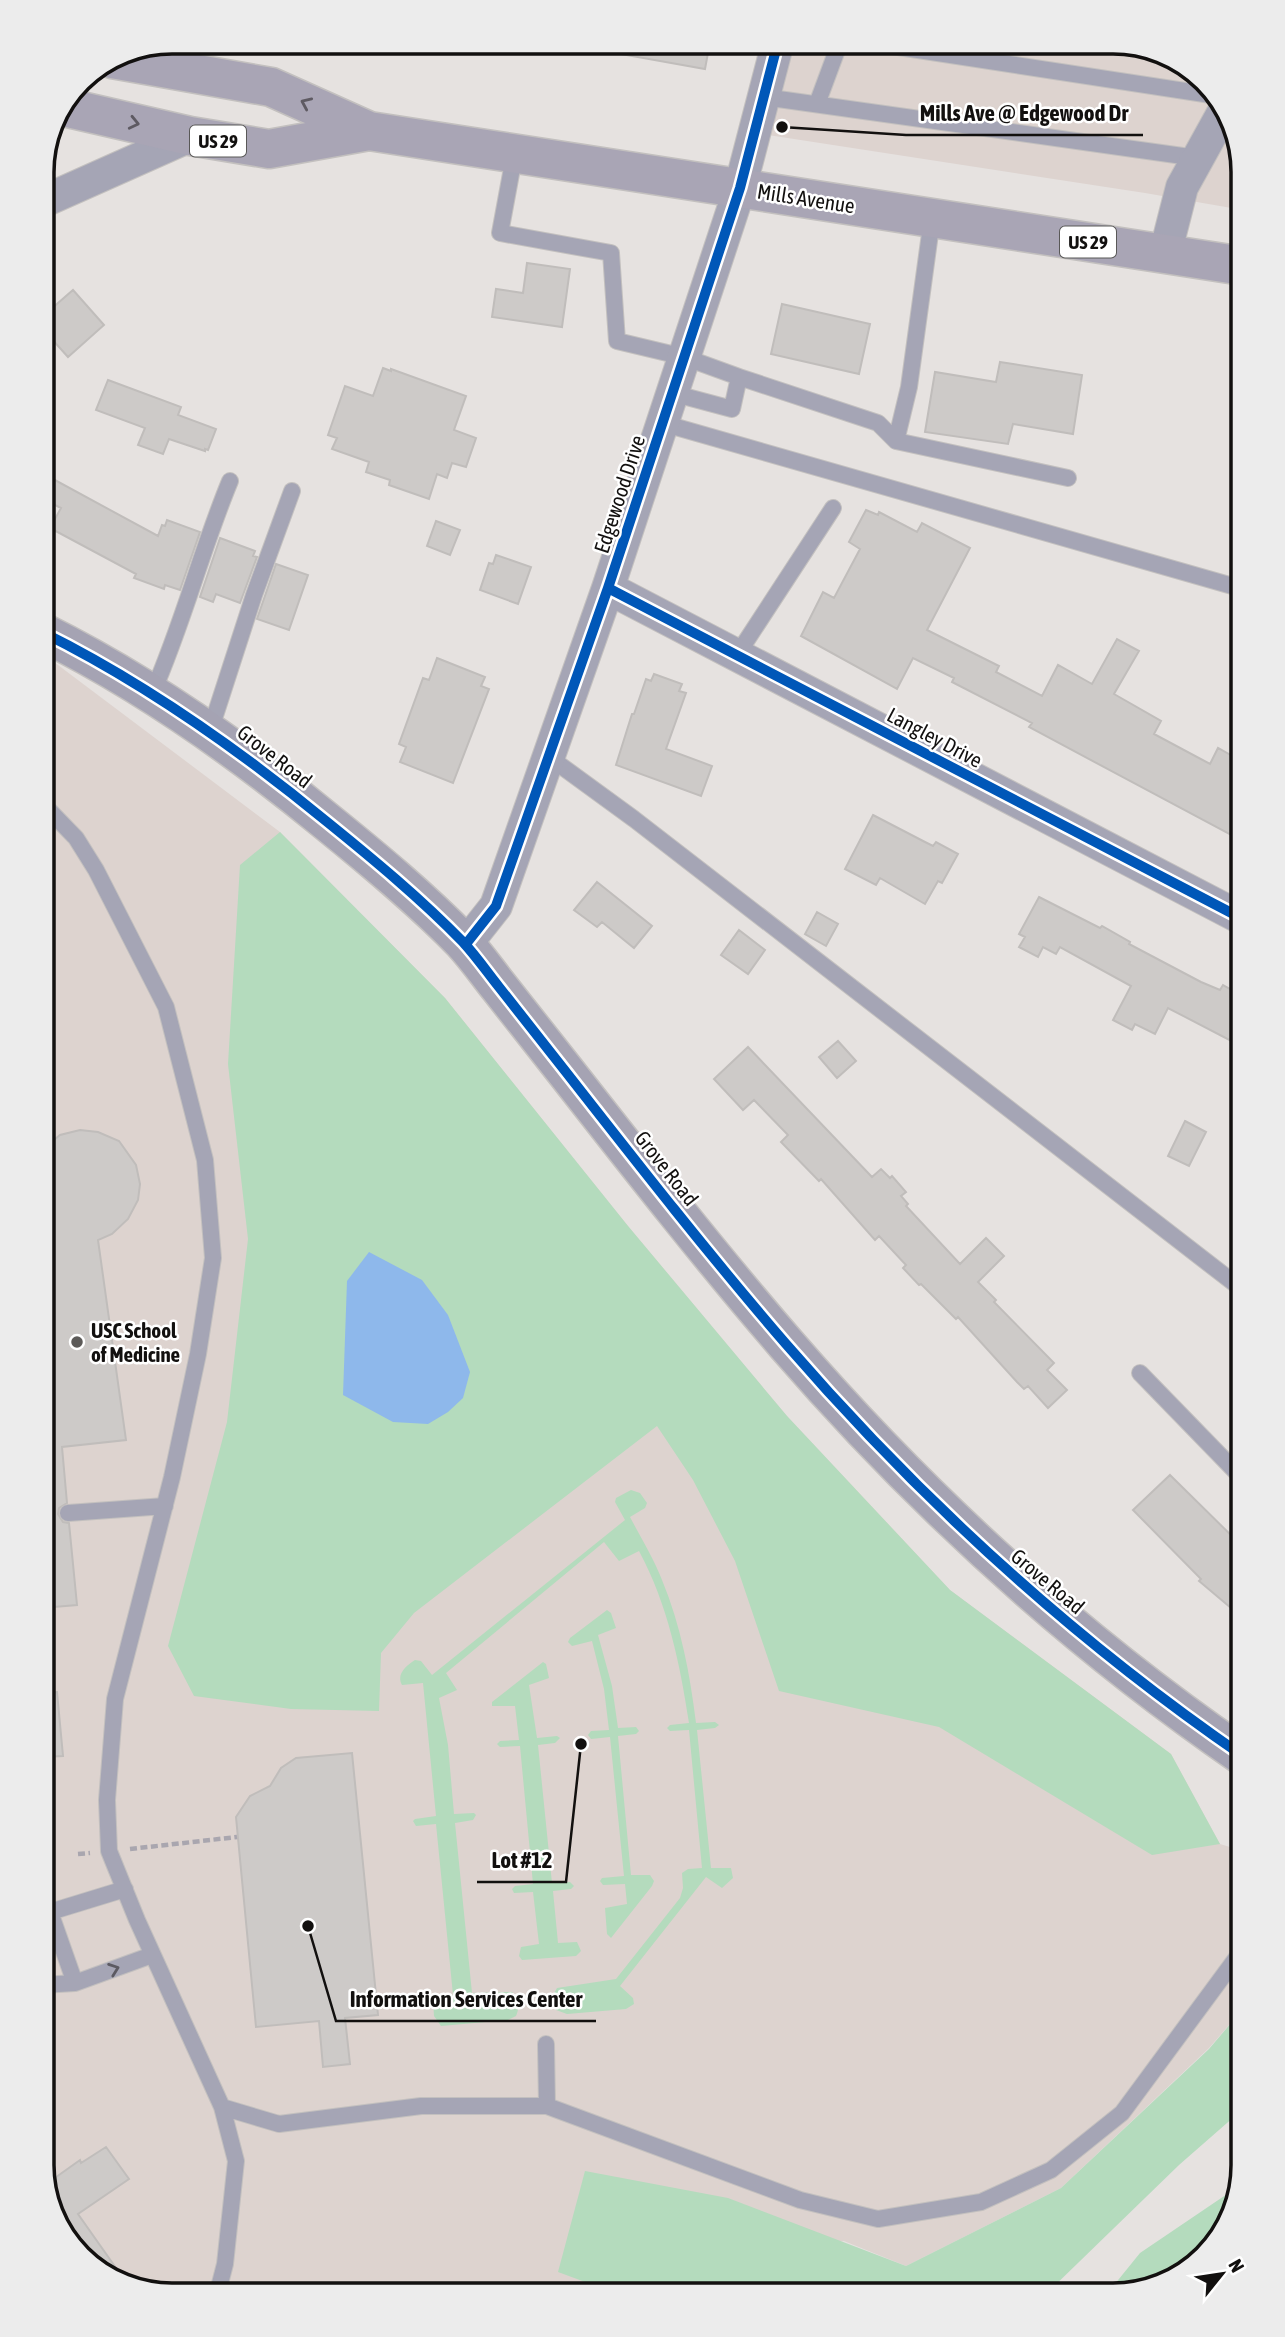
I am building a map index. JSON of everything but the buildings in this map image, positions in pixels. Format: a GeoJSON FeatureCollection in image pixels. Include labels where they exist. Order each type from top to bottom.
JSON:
{"type":"FeatureCollection","features":[{"type":"Feature","properties":{"kind":"main road","name":"Mills Avenue"},"geometry":{"type":"LineString","coordinates":[[131,61],[271,87],[369,131],[1231,265]]}},
{"type":"Feature","properties":{"kind":"main road","name":"Mills Avenue"},"geometry":{"type":"LineString","coordinates":[[73,109],[190,136],[269,149],[369,131]]}},
{"type":"Feature","properties":{"kind":"main road","name":"Grove Road"},"geometry":{"type":"LineString","coordinates":[[55,639],[116,671],[255,763],[385,869],[466,944],[680,1217],[787,1345],[884,1452],[1013,1576],[1094,1645],[1185,1716],[1231,1748]]}},
{"type":"Feature","properties":{"kind":"street","name":"Edgewood Drive"},"geometry":{"type":"LineString","coordinates":[[466,944],[496,906],[608,588],[740,188],[775,55]]}},
{"type":"Feature","properties":{"kind":"street"},"geometry":{"type":"LineString","coordinates":[[1165,254],[1182,187],[1219,120]]}},
{"type":"Feature","properties":{"kind":"street"},"geometry":{"type":"LineString","coordinates":[[55,196],[190,136]]}},
{"type":"Feature","properties":{"kind":"street","name":"Langley Drive"},"geometry":{"type":"LineString","coordinates":[[608,588],[1231,913]]}},
{"type":"Feature","properties":{"kind":"lane"},"geometry":{"type":"LineString","coordinates":[[817,104],[835,55]]}},
{"type":"Feature","properties":{"kind":"lane"},"geometry":{"type":"LineString","coordinates":[[949,55],[1200,93]]}},
{"type":"Feature","properties":{"kind":"lane"},"geometry":{"type":"LineString","coordinates":[[764,97],[1197,158]]}},
{"type":"Feature","properties":{"kind":"lane"},"geometry":{"type":"LineString","coordinates":[[514,152],[500,233],[611,253],[617,341],[684,357],[878,423],[896,441],[1068,478]]}},
{"type":"Feature","properties":{"kind":"lane"},"geometry":{"type":"LineString","coordinates":[[896,441],[909,387],[932,219]]}},
{"type":"Feature","properties":{"kind":"lane"},"geometry":{"type":"LineString","coordinates":[[672,393],[732,409],[739,377]]}},
{"type":"Feature","properties":{"kind":"lane"},"geometry":{"type":"LineString","coordinates":[[662,423],[1231,586]]}},
{"type":"Feature","properties":{"kind":"lane"},"geometry":{"type":"LineString","coordinates":[[152,694],[175,642],[190,587],[230,481]]}},
{"type":"Feature","properties":{"kind":"lane"},"geometry":{"type":"LineString","coordinates":[[210,731],[254,595],[292,491]]}},
{"type":"Feature","properties":{"kind":"lane"},"geometry":{"type":"LineString","coordinates":[[737,655],[833,508]]}},
{"type":"Feature","properties":{"kind":"lane"},"geometry":{"type":"LineString","coordinates":[[549,757],[634,819],[1231,1276]]}},
{"type":"Feature","properties":{"kind":"lane"},"geometry":{"type":"LineString","coordinates":[[55,816],[75,838],[96,870],[166,1007],[205,1160],[212,1258],[198,1354],[165,1506],[115,1699],[107,1800],[109,1852],[152,1955],[222,2107],[236,2161],[225,2264],[220,2282]]}},
{"type":"Feature","properties":{"kind":"lane"},"geometry":{"type":"LineString","coordinates":[[1140,1373],[1231,1462]]}},
{"type":"Feature","properties":{"kind":"lane"},"geometry":{"type":"LineString","coordinates":[[68,1513],[165,1506]]}},
{"type":"Feature","properties":{"kind":"lane"},"geometry":{"type":"LineString","coordinates":[[54,1910],[125,1889]]}},
{"type":"Feature","properties":{"kind":"lane"},"geometry":{"type":"LineString","coordinates":[[54,1932],[75,1983]]}},
{"type":"Feature","properties":{"kind":"lane"},"geometry":{"type":"LineString","coordinates":[[54,1984],[75,1983],[152,1955]]}},
{"type":"Feature","properties":{"kind":"lane"},"geometry":{"type":"LineString","coordinates":[[222,2107],[279,2124],[421,2106],[547,2106],[800,2200],[878,2219],[981,2202],[1051,2170],[1122,2113],[1231,1965]]}},
{"type":"Feature","properties":{"kind":"lane"},"geometry":{"type":"LineString","coordinates":[[546,2044],[547,2106]]}},
{"type":"Feature","properties":{"kind":"path"},"geometry":{"type":"LineString","coordinates":[[78,1854],[237,1838]]}},
{"type":"Feature","properties":{"kind":"shaded area"},"geometry":{"type":"Polygon","coordinates":[[[787,55],[1136,57],[1165,66],[1191,83],[1215,113],[1228,149],[1231,208],[1145,193],[768,135],[787,55]]]}},
{"type":"Feature","properties":{"kind":"shaded area"},"geometry":{"type":"Polygon","coordinates":[[[55,663],[280,832],[445,998],[628,1226],[787,1416],[950,1590],[1171,1754],[1220,1844],[1231,1847],[1231,2023],[1209,2048],[1061,2188],[906,2266],[844,2241],[558,2271],[587,2282],[164,2282],[127,2274],[100,2258],[79,2237],[63,2210],[54,2165],[55,663]]]}},
{"type":"Feature","properties":{"kind":"green space"},"geometry":{"type":"Polygon","coordinates":[[[280,832],[445,998],[628,1226],[787,1416],[950,1590],[1171,1754],[1220,1844],[1152,1855],[939,1727],[779,1691],[735,1561],[693,1480],[657,1426],[414,1613],[381,1653],[379,1711],[291,1709],[194,1696],[168,1646],[227,1422],[248,1239],[228,1064],[240,865],[280,832]]]}},
{"type":"Feature","properties":{"kind":"green space"},"geometry":{"type":"Polygon","coordinates":[[[631,1490],[640,1493],[647,1503],[645,1508],[630,1517],[669,1597],[688,1668],[696,1723],[715,1722],[719,1725],[697,1730],[711,1868],[731,1868],[733,1878],[722,1888],[706,1877],[620,1986],[633,1998],[634,2004],[626,2009],[567,2014],[556,2010],[552,1997],[557,1988],[616,1979],[680,1898],[683,1888],[682,1873],[688,1869],[702,1868],[689,1730],[670,1731],[667,1728],[670,1725],[689,1723],[677,1657],[665,1614],[639,1551],[619,1561],[604,1542],[446,1673],[457,1690],[439,1698],[448,1745],[454,1814],[476,1815],[473,1820],[455,1823],[472,1993],[512,1992],[518,2006],[516,2016],[508,2020],[441,2026],[434,2016],[433,2000],[453,1995],[436,1824],[416,1826],[413,1821],[436,1816],[423,1683],[402,1685],[401,1674],[415,1660],[421,1661],[432,1675],[625,1520],[615,1502],[616,1498],[631,1490]]]}},
{"type":"Feature","properties":{"kind":"green space"},"geometry":{"type":"Polygon","coordinates":[[[607,1610],[611,1613],[616,1628],[598,1635],[612,1686],[618,1728],[636,1727],[639,1731],[636,1734],[618,1736],[631,1875],[650,1875],[654,1881],[611,1938],[607,1934],[605,1908],[627,1904],[625,1884],[603,1885],[600,1881],[602,1878],[624,1876],[610,1737],[591,1739],[588,1735],[591,1731],[609,1730],[604,1689],[592,1641],[572,1646],[568,1642],[607,1610]]]}},
{"type":"Feature","properties":{"kind":"green space"},"geometry":{"type":"Polygon","coordinates":[[[543,1662],[546,1664],[549,1678],[529,1685],[537,1738],[560,1738],[555,1743],[538,1745],[552,1883],[570,1882],[574,1886],[571,1889],[553,1891],[558,1943],[577,1942],[581,1951],[576,1956],[522,1960],[519,1956],[521,1947],[539,1944],[533,1892],[514,1893],[512,1889],[515,1886],[533,1884],[520,1746],[500,1747],[497,1744],[500,1741],[519,1740],[515,1706],[492,1706],[492,1702],[543,1662]]]}},
{"type":"Feature","properties":{"kind":"green space"},"geometry":{"type":"Polygon","coordinates":[[[1231,2023],[1231,2120],[1179,2165],[1057,2283],[586,2282],[558,2272],[585,2171],[728,2198],[906,2266],[1061,2188],[1209,2049],[1231,2023]]]}},
{"type":"Feature","properties":{"kind":"green space"},"geometry":{"type":"Polygon","coordinates":[[[1227,2194],[1219,2217],[1204,2239],[1187,2239],[1185,2258],[1158,2274],[1116,2283],[1140,2253],[1227,2194]]]}},
{"type":"Feature","properties":{"kind":"water"},"geometry":{"type":"Polygon","coordinates":[[[369,1252],[422,1280],[448,1315],[470,1372],[463,1398],[448,1412],[428,1424],[393,1422],[343,1395],[347,1281],[369,1252]]]}},
{"type":"Feature","properties":{"kind":"cycle path"},"geometry":{"type":"LineString","coordinates":[[466,944],[496,906],[608,588],[740,188],[775,55]]}},
{"type":"Feature","properties":{"kind":"cycle path"},"geometry":{"type":"LineString","coordinates":[[608,588],[1231,913]]}},
{"type":"Feature","properties":{"kind":"cycle path"},"geometry":{"type":"LineString","coordinates":[[55,639],[154,695],[224,743],[344,835],[430,910],[472,953],[758,1311],[890,1458],[1001,1565],[1059,1615],[1180,1711],[1231,1747]]}},
{"type":"Feature","properties":{"kind":"place","name":"Mills Ave @ Edgewood Dr"},"geometry":{"type":"Point","coordinates":[782,127]}},
{"type":"Feature","properties":{"kind":"place","name":"USC School of Medicine"},"geometry":{"type":"Point","coordinates":[77,1342]}},
{"type":"Feature","properties":{"kind":"place","name":"Lot #12"},"geometry":{"type":"Point","coordinates":[581,1744]}},
{"type":"Feature","properties":{"kind":"place","name":"Information Services Center"},"geometry":{"type":"Point","coordinates":[308,1926]}}]}
